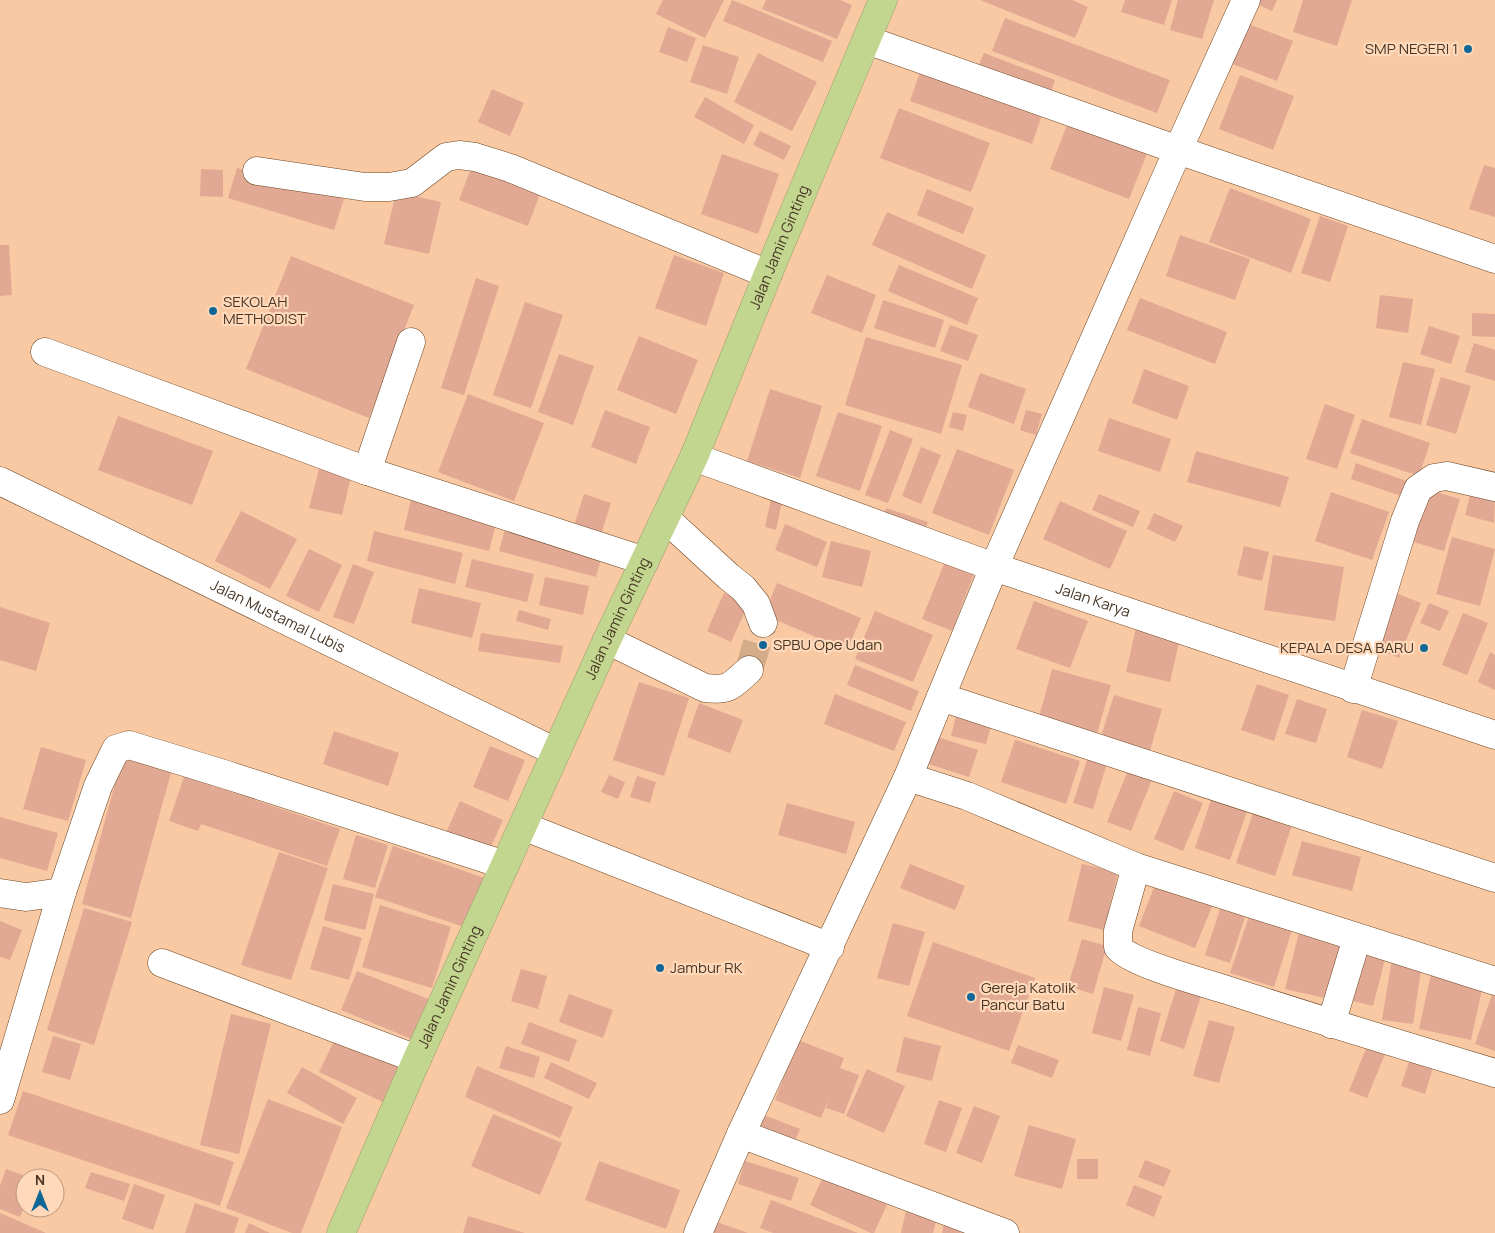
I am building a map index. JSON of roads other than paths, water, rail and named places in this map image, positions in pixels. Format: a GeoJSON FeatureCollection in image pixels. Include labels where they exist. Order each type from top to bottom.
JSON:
{"type":"FeatureCollection","features":[{"type":"Feature","properties":{"kind":"highway","name":"Jalan Jamin Ginting"},"geometry":{"type":"LineString","coordinates":[[341,1233],[417,1058],[556,752],[694,457],[768,274],[883,0]]}},
{"type":"Feature","properties":{"kind":"street"},"geometry":{"type":"LineString","coordinates":[[698,1233],[741,1134],[908,777],[994,567],[1246,0]]}},
{"type":"Feature","properties":{"kind":"street"},"geometry":{"type":"LineString","coordinates":[[867,40],[1495,259]]}},
{"type":"Feature","properties":{"kind":"street"},"geometry":{"type":"LineString","coordinates":[[258,171],[365,187],[390,187],[412,183],[446,157],[459,155],[475,157],[510,168],[768,274]]}},
{"type":"Feature","properties":{"kind":"street"},"geometry":{"type":"LineString","coordinates":[[366,471],[412,342]]}},
{"type":"Feature","properties":{"kind":"street"},"geometry":{"type":"LineString","coordinates":[[45,352],[366,471],[645,561]]}},
{"type":"Feature","properties":{"kind":"street","name":"Jalan Karya"},"geometry":{"type":"LineString","coordinates":[[694,457],[994,567],[1353,689],[1495,735]]}},
{"type":"Feature","properties":{"kind":"street"},"geometry":{"type":"LineString","coordinates":[[1353,689],[1404,521],[1418,489],[1434,478],[1447,476],[1495,487]]}},
{"type":"Feature","properties":{"kind":"street","name":"Jalan Mustamal Lubis"},"geometry":{"type":"LineString","coordinates":[[0,481],[556,752]]}},
{"type":"Feature","properties":{"kind":"street"},"geometry":{"type":"LineString","coordinates":[[664,518],[728,576],[744,588],[756,604],[763,622]]}},
{"type":"Feature","properties":{"kind":"street"},"geometry":{"type":"LineString","coordinates":[[607,640],[705,688],[719,690],[730,688],[749,670]]}},
{"type":"Feature","properties":{"kind":"street"},"geometry":{"type":"LineString","coordinates":[[940,697],[1495,878]]}},
{"type":"Feature","properties":{"kind":"street"},"geometry":{"type":"LineString","coordinates":[[0,1100],[62,892],[98,786],[116,749],[129,745],[505,865]]}},
{"type":"Feature","properties":{"kind":"street"},"geometry":{"type":"LineString","coordinates":[[908,777],[967,796],[1136,867],[1495,981]]}},
{"type":"Feature","properties":{"kind":"street"},"geometry":{"type":"LineString","coordinates":[[523,826],[830,947]]}},
{"type":"Feature","properties":{"kind":"street"},"geometry":{"type":"LineString","coordinates":[[1136,867],[1118,931],[1118,947],[1122,952],[1162,970],[1331,1024],[1495,1073]]}},
{"type":"Feature","properties":{"kind":"street"},"geometry":{"type":"LineString","coordinates":[[0,893],[26,897],[62,892]]}},
{"type":"Feature","properties":{"kind":"street"},"geometry":{"type":"LineString","coordinates":[[1331,1024],[1357,938]]}},
{"type":"Feature","properties":{"kind":"street"},"geometry":{"type":"LineString","coordinates":[[162,963],[417,1058]]}},
{"type":"Feature","properties":{"kind":"street"},"geometry":{"type":"LineString","coordinates":[[741,1134],[1005,1233]]}},
{"type":"Feature","properties":{"kind":"tunnel"},"geometry":{"type":"LineString","coordinates":[[749,670],[763,623]]}},
{"type":"Feature","properties":{"kind":"place","name":"SMP NEGERI 1"},"geometry":{"type":"Point","coordinates":[1468,49]}},
{"type":"Feature","properties":{"kind":"place","name":"SEKOLAH METHODIST"},"geometry":{"type":"Point","coordinates":[213,311]}},
{"type":"Feature","properties":{"kind":"place","name":"SPBU Ope Udan"},"geometry":{"type":"Point","coordinates":[763,645]}},
{"type":"Feature","properties":{"kind":"place","name":"KEPALA DESA BARU"},"geometry":{"type":"Point","coordinates":[1424,648]}},
{"type":"Feature","properties":{"kind":"place","name":"Jambur RK"},"geometry":{"type":"Point","coordinates":[660,968]}},
{"type":"Feature","properties":{"kind":"place","name":"Gereja Katolik Pancur Batu"},"geometry":{"type":"Point","coordinates":[971,997]}}]}
